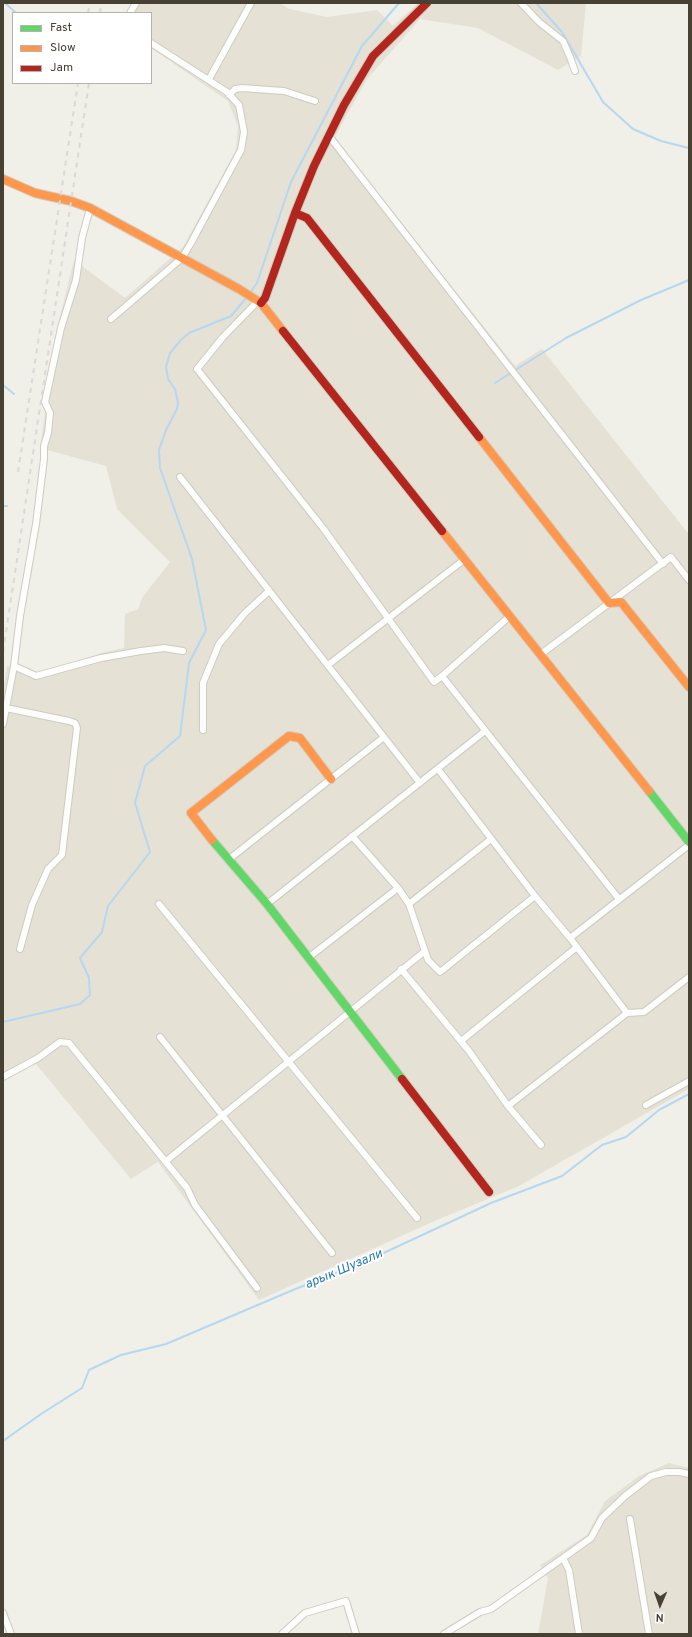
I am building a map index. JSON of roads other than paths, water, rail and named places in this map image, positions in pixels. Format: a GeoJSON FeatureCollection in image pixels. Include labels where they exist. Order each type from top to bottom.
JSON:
{"type":"FeatureCollection","features":[{"type":"Feature","properties":{"kind":"street"},"geometry":{"type":"LineString","coordinates":[[131,12],[136,3]]}},
{"type":"Feature","properties":{"kind":"street"},"geometry":{"type":"LineString","coordinates":[[209,79],[251,3]]}},
{"type":"Feature","properties":{"kind":"street"},"geometry":{"type":"LineString","coordinates":[[427,3],[373,56],[344,105],[314,166],[295,213],[265,298],[223,337],[197,370],[323,528],[434,682],[510,616]]}},
{"type":"Feature","properties":{"kind":"street"},"geometry":{"type":"LineString","coordinates":[[521,3],[539,22],[562,41],[570,57],[574,71]]}},
{"type":"Feature","properties":{"kind":"street"},"geometry":{"type":"LineString","coordinates":[[111,319],[182,258],[241,150],[244,132],[238,105],[229,95],[209,79],[152,44]]}},
{"type":"Feature","properties":{"kind":"street"},"geometry":{"type":"LineString","coordinates":[[229,95],[235,89],[242,88],[284,91],[315,101]]}},
{"type":"Feature","properties":{"kind":"street"},"geometry":{"type":"LineString","coordinates":[[329,136],[663,564]]}},
{"type":"Feature","properties":{"kind":"street"},"geometry":{"type":"LineString","coordinates":[[3,179],[36,193],[71,201],[90,208],[239,289],[259,302],[541,654],[689,842]]}},
{"type":"Feature","properties":{"kind":"street"},"geometry":{"type":"LineString","coordinates":[[3,724],[14,666],[20,616],[39,502],[44,446],[48,433],[50,413],[45,402],[61,328],[76,280],[82,238],[90,208]]}},
{"type":"Feature","properties":{"kind":"street"},"geometry":{"type":"LineString","coordinates":[[295,213],[307,218],[609,603]]}},
{"type":"Feature","properties":{"kind":"street"},"geometry":{"type":"LineString","coordinates":[[180,477],[420,783]]}},
{"type":"Feature","properties":{"kind":"street"},"geometry":{"type":"LineString","coordinates":[[541,654],[670,558],[689,580]]}},
{"type":"Feature","properties":{"kind":"street"},"geometry":{"type":"LineString","coordinates":[[328,665],[465,559]]}},
{"type":"Feature","properties":{"kind":"street"},"geometry":{"type":"LineString","coordinates":[[203,730],[203,683],[219,644],[245,612],[269,591]]}},
{"type":"Feature","properties":{"kind":"street"},"geometry":{"type":"LineString","coordinates":[[609,603],[620,602],[689,687]]}},
{"type":"Feature","properties":{"kind":"street"},"geometry":{"type":"LineString","coordinates":[[14,666],[36,676],[101,658],[141,651],[164,648],[183,651]]}},
{"type":"Feature","properties":{"kind":"street"},"geometry":{"type":"LineString","coordinates":[[442,676],[620,899]]}},
{"type":"Feature","properties":{"kind":"street"},"geometry":{"type":"LineString","coordinates":[[6,708],[70,721],[75,724],[77,728],[62,855],[48,869],[32,905],[20,949]]}},
{"type":"Feature","properties":{"kind":"street"},"geometry":{"type":"LineString","coordinates":[[267,904],[486,731]]}},
{"type":"Feature","properties":{"kind":"street"},"geometry":{"type":"LineString","coordinates":[[331,778],[300,738],[289,736],[221,788],[191,814],[228,860],[267,904],[489,1192]]}},
{"type":"Feature","properties":{"kind":"street"},"geometry":{"type":"LineString","coordinates":[[228,860],[384,737]]}},
{"type":"Feature","properties":{"kind":"street"},"geometry":{"type":"LineString","coordinates":[[438,769],[535,896],[570,938],[628,1013]]}},
{"type":"Feature","properties":{"kind":"street"},"geometry":{"type":"LineString","coordinates":[[352,836],[398,888],[409,904],[428,960],[440,972],[535,896]]}},
{"type":"Feature","properties":{"kind":"street"},"geometry":{"type":"LineString","coordinates":[[409,904],[491,839]]}},
{"type":"Feature","properties":{"kind":"street"},"geometry":{"type":"LineString","coordinates":[[570,938],[689,845]]}},
{"type":"Feature","properties":{"kind":"street"},"geometry":{"type":"LineString","coordinates":[[308,958],[398,888]]}},
{"type":"Feature","properties":{"kind":"street"},"geometry":{"type":"LineString","coordinates":[[159,904],[417,1218]]}},
{"type":"Feature","properties":{"kind":"street"},"geometry":{"type":"LineString","coordinates":[[461,1041],[577,947]]}},
{"type":"Feature","properties":{"kind":"street"},"geometry":{"type":"LineString","coordinates":[[166,1161],[288,1060],[425,951]]}},
{"type":"Feature","properties":{"kind":"street"},"geometry":{"type":"LineString","coordinates":[[401,969],[461,1041],[508,1106],[541,1145]]}},
{"type":"Feature","properties":{"kind":"street"},"geometry":{"type":"LineString","coordinates":[[508,1106],[628,1013],[644,1012],[689,977]]}},
{"type":"Feature","properties":{"kind":"street"},"geometry":{"type":"LineString","coordinates":[[160,1037],[332,1253]]}},
{"type":"Feature","properties":{"kind":"street"},"geometry":{"type":"LineString","coordinates":[[3,1078],[24,1064],[38,1058],[60,1042],[69,1043],[187,1188],[195,1205],[258,1288]]}},
{"type":"Feature","properties":{"kind":"street"},"geometry":{"type":"LineString","coordinates":[[646,1105],[689,1081]]}},
{"type":"Feature","properties":{"kind":"street"},"geometry":{"type":"LineString","coordinates":[[444,1634],[480,1612],[491,1609],[591,1538],[602,1518],[625,1496],[651,1476],[666,1472],[689,1474]]}},
{"type":"Feature","properties":{"kind":"street"},"geometry":{"type":"LineString","coordinates":[[630,1519],[649,1634]]}},
{"type":"Feature","properties":{"kind":"street"},"geometry":{"type":"LineString","coordinates":[[563,1558],[569,1570],[579,1634]]}},
{"type":"Feature","properties":{"kind":"street"},"geometry":{"type":"LineString","coordinates":[[282,1634],[305,1613],[346,1600],[356,1634]]}},
{"type":"Feature","properties":{"kind":"street"},"geometry":{"type":"LineString","coordinates":[[3,1614],[10,1634]]}},
{"type":"Feature","properties":{"kind":"waterway"},"geometry":{"type":"LineString","coordinates":[[5,3],[15,12]]}},
{"type":"Feature","properties":{"kind":"waterway"},"geometry":{"type":"LineString","coordinates":[[250,293],[257,283],[291,182],[362,46],[399,3]]}},
{"type":"Feature","properties":{"kind":"waterway"},"geometry":{"type":"LineString","coordinates":[[536,3],[562,32],[603,102],[633,129],[661,141],[689,148]]}},
{"type":"Feature","properties":{"kind":"waterway"},"geometry":{"type":"LineString","coordinates":[[495,383],[566,338],[641,300],[689,280]]}},
{"type":"Feature","properties":{"kind":"waterway"},"geometry":{"type":"LineString","coordinates":[[3,1022],[80,1004],[90,995],[89,978],[80,958],[102,932],[108,906],[150,852],[135,803],[145,766],[180,736],[189,663],[206,630],[192,559],[160,468],[159,450],[166,430],[177,409],[178,403],[175,389],[168,379],[166,367],[170,353],[189,333],[231,316],[247,297]]}},
{"type":"Feature","properties":{"kind":"waterway"},"geometry":{"type":"LineString","coordinates":[[3,385],[14,394]]}},
{"type":"Feature","properties":{"kind":"waterway","name":"арык Шузали"},"geometry":{"type":"LineString","coordinates":[[3,1441],[41,1414],[82,1388],[89,1370],[121,1355],[166,1344],[375,1257],[491,1203],[562,1176],[602,1145],[626,1137],[659,1110],[689,1094]]}},
{"type":"Feature","properties":{"kind":"railway"},"geometry":{"type":"LineString","coordinates":[[88,12],[90,3]]}},
{"type":"Feature","properties":{"kind":"railway"},"geometry":{"type":"LineString","coordinates":[[100,12],[101,3]]}},
{"type":"Feature","properties":{"kind":"railway"},"geometry":{"type":"LineString","coordinates":[[18,472],[78,84]]}},
{"type":"Feature","properties":{"kind":"railway"},"geometry":{"type":"LineString","coordinates":[[3,652],[89,84]]}}]}
